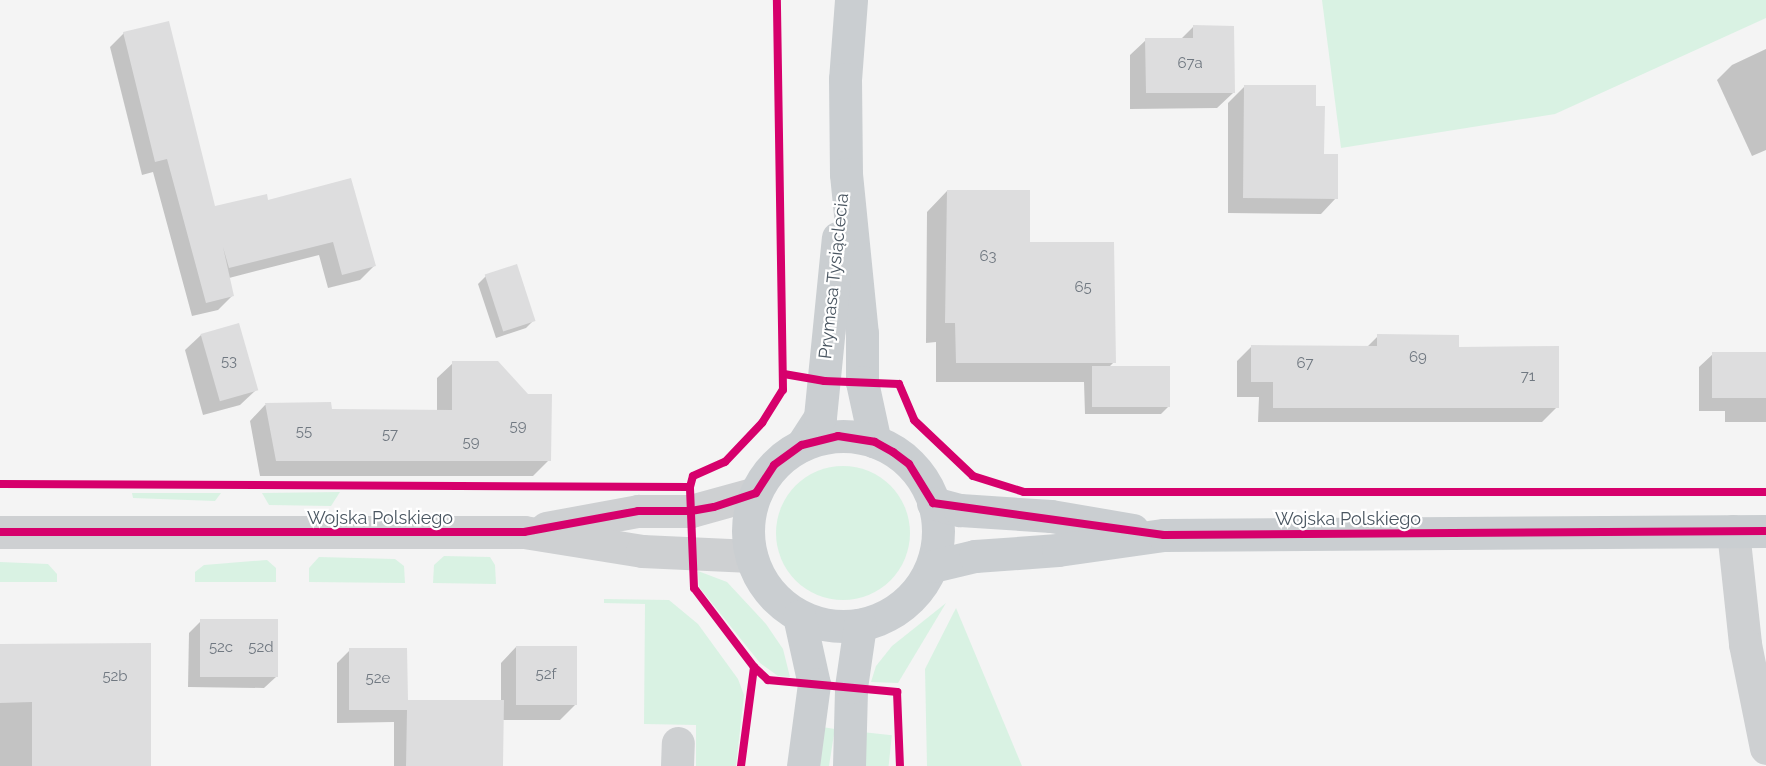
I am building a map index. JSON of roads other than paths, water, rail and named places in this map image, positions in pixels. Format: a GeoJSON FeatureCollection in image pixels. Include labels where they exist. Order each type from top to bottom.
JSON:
{"type":"FeatureCollection","features":[{"type":"Feature","properties":{"kind":"main road","name":"Prymasa Tysiąclecia"},"geometry":{"type":"LineString","coordinates":[[851,0],[845,79],[846,174],[862,333],[862,382],[875,442]]}},
{"type":"Feature","properties":{"kind":"main road","name":"Prymasa Tysiąclecia"},"geometry":{"type":"LineString","coordinates":[[802,445],[820,417],[846,174]]}},
{"type":"Feature","properties":{"kind":"main road"},"geometry":{"type":"LineString","coordinates":[[838,436],[875,442],[909,464],[933,503],[939,527],[933,566],[923,585],[909,599],[884,616],[860,625],[826,625],[799,616],[771,595],[751,556],[750,509],[756,493],[774,465],[802,445],[838,436]]}},
{"type":"Feature","properties":{"kind":"main road","name":"Wojska Polskiego"},"geometry":{"type":"LineString","coordinates":[[933,503],[1164,535]]}},
{"type":"Feature","properties":{"kind":"main road","name":"Wojska Polskiego"},"geometry":{"type":"LineString","coordinates":[[933,566],[975,556],[1058,550],[1164,535],[1766,531]]}},
{"type":"Feature","properties":{"kind":"main road"},"geometry":{"type":"LineString","coordinates":[[799,616],[814,684],[803,766]]}},
{"type":"Feature","properties":{"kind":"main road"},"geometry":{"type":"LineString","coordinates":[[849,766],[851,687],[860,625]]}},
{"type":"Feature","properties":{"kind":"street","name":"Wojska Polskiego"},"geometry":{"type":"LineString","coordinates":[[524,532],[638,511],[691,511],[756,493]]}},
{"type":"Feature","properties":{"kind":"street"},"geometry":{"type":"LineString","coordinates":[[1732,531],[1745,644],[1766,748]]}},
{"type":"Feature","properties":{"kind":"street","name":"Wojska Polskiego"},"geometry":{"type":"LineString","coordinates":[[0,532],[524,532],[642,551],[751,556]]}}]}
